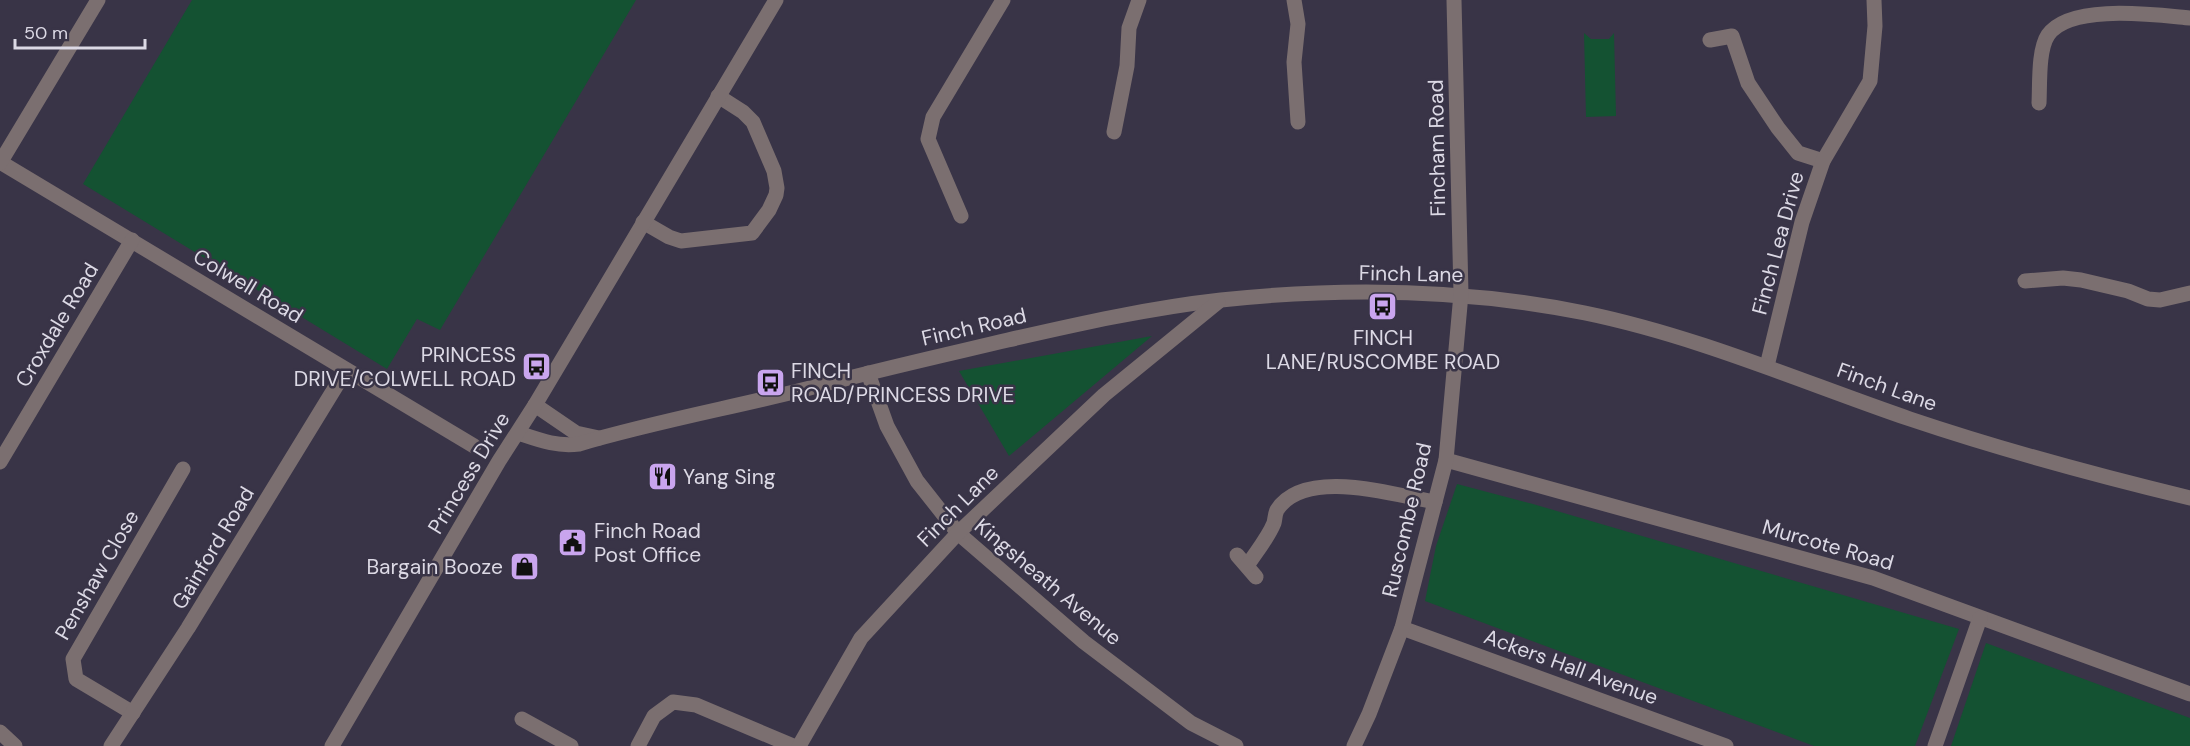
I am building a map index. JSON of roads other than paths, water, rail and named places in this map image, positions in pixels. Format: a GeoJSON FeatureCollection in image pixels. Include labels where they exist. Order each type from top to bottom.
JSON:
{"type":"FeatureCollection","features":[{"type":"Feature","properties":{"kind":"street"},"geometry":{"type":"LineString","coordinates":[[0,162],[98,0]]}},
{"type":"Feature","properties":{"kind":"street","name":"Princess Drive"},"geometry":{"type":"LineString","coordinates":[[332,746],[499,461],[535,405],[776,0]]}},
{"type":"Feature","properties":{"kind":"street"},"geometry":{"type":"LineString","coordinates":[[961,216],[928,139],[933,117],[1003,0]]}},
{"type":"Feature","properties":{"kind":"street"},"geometry":{"type":"LineString","coordinates":[[1114,132],[1127,66],[1129,28],[1139,0]]}},
{"type":"Feature","properties":{"kind":"street"},"geometry":{"type":"LineString","coordinates":[[1294,0],[1298,24],[1294,62],[1298,122]]}},
{"type":"Feature","properties":{"kind":"street","name":"Fincham Road"},"geometry":{"type":"LineString","coordinates":[[1454,0],[1461,294]]}},
{"type":"Feature","properties":{"kind":"street","name":"Finch Lea Drive"},"geometry":{"type":"LineString","coordinates":[[1767,366],[1802,222],[1823,161],[1870,81],[1875,26],[1874,0]]}},
{"type":"Feature","properties":{"kind":"street"},"geometry":{"type":"LineString","coordinates":[[2039,103],[2043,47],[2049,33],[2068,20],[2086,15],[2136,14],[2190,18]]}},
{"type":"Feature","properties":{"kind":"street"},"geometry":{"type":"LineString","coordinates":[[1710,40],[1732,36],[1748,83],[1778,128],[1798,153],[1823,161]]}},
{"type":"Feature","properties":{"kind":"street"},"geometry":{"type":"LineString","coordinates":[[643,222],[675,239],[687,241],[752,233],[769,210],[776,195],[776,180],[757,128],[749,117],[718,96]]}},
{"type":"Feature","properties":{"kind":"street","name":"Colwell Road"},"geometry":{"type":"LineString","coordinates":[[0,162],[474,446]]}},
{"type":"Feature","properties":{"kind":"street","name":"Croxdale Road"},"geometry":{"type":"LineString","coordinates":[[0,462],[132,240]]}},
{"type":"Feature","properties":{"kind":"street"},"geometry":{"type":"LineString","coordinates":[[2025,281],[2063,278],[2081,280],[2128,291],[2148,299],[2160,300],[2190,293]]}},
{"type":"Feature","properties":{"kind":"street","name":"Finch Lane"},"geometry":{"type":"LineString","coordinates":[[799,746],[861,638],[958,534],[1104,394],[1220,300],[1379,292],[1461,294],[1589,314],[1674,335],[1767,366],[1910,419],[2065,467],[2190,498]]}},
{"type":"Feature","properties":{"kind":"street","name":"Ruscombe Road"},"geometry":{"type":"LineString","coordinates":[[1354,746],[1402,628],[1446,460],[1461,294]]}},
{"type":"Feature","properties":{"kind":"street","name":"Finch Road"},"geometry":{"type":"LineString","coordinates":[[518,433],[566,446],[1097,320],[1220,300]]}},
{"type":"Feature","properties":{"kind":"street","name":"Gainford Road"},"geometry":{"type":"LineString","coordinates":[[111,746],[188,628],[346,370]]}},
{"type":"Feature","properties":{"kind":"street","name":"Kingsheath Avenue"},"geometry":{"type":"LineString","coordinates":[[868,373],[887,426],[917,481],[958,534],[1084,642],[1191,723],[1236,746]]}},
{"type":"Feature","properties":{"kind":"street"},"geometry":{"type":"LineString","coordinates":[[535,405],[576,433],[599,438]]}},
{"type":"Feature","properties":{"kind":"street","name":"Murcote Road"},"geometry":{"type":"LineString","coordinates":[[1446,460],[1873,578],[2190,694]]}},
{"type":"Feature","properties":{"kind":"street","name":"Penshaw Close"},"geometry":{"type":"LineString","coordinates":[[133,713],[76,679],[73,659],[183,469]]}},
{"type":"Feature","properties":{"kind":"street"},"geometry":{"type":"LineString","coordinates":[[1246,566],[1274,523],[1277,510],[1291,496],[1312,488],[1347,487],[1435,502]]}},
{"type":"Feature","properties":{"kind":"street"},"geometry":{"type":"LineString","coordinates":[[1935,746],[1980,618]]}},
{"type":"Feature","properties":{"kind":"street","name":"Ackers Hall Avenue"},"geometry":{"type":"LineString","coordinates":[[1402,628],[1726,746]]}},
{"type":"Feature","properties":{"kind":"street"},"geometry":{"type":"LineString","coordinates":[[639,746],[654,716],[673,702],[696,705],[793,746]]}},
{"type":"Feature","properties":{"kind":"street"},"geometry":{"type":"LineString","coordinates":[[522,719],[571,746]]}},
{"type":"Feature","properties":{"kind":"street"},"geometry":{"type":"LineString","coordinates":[[0,732],[15,746]]}},
{"type":"Feature","properties":{"kind":"place","name":"FINCH LANE/RUSCOMBE ROAD"},"geometry":{"type":"Point","coordinates":[1383,307]}},
{"type":"Feature","properties":{"kind":"place","name":"PRINCESS DRIVE/COLWELL ROAD"},"geometry":{"type":"Point","coordinates":[537,367]}},
{"type":"Feature","properties":{"kind":"place","name":"FINCH ROAD/PRINCESS DRIVE"},"geometry":{"type":"Point","coordinates":[770,383]}},
{"type":"Feature","properties":{"kind":"place","name":"Yang Sing"},"geometry":{"type":"Point","coordinates":[662,477]}},
{"type":"Feature","properties":{"kind":"place","name":"Finch Road Post Office"},"geometry":{"type":"Point","coordinates":[573,543]}},
{"type":"Feature","properties":{"kind":"place","name":"Bargain Booze"},"geometry":{"type":"Point","coordinates":[524,567]}}]}
